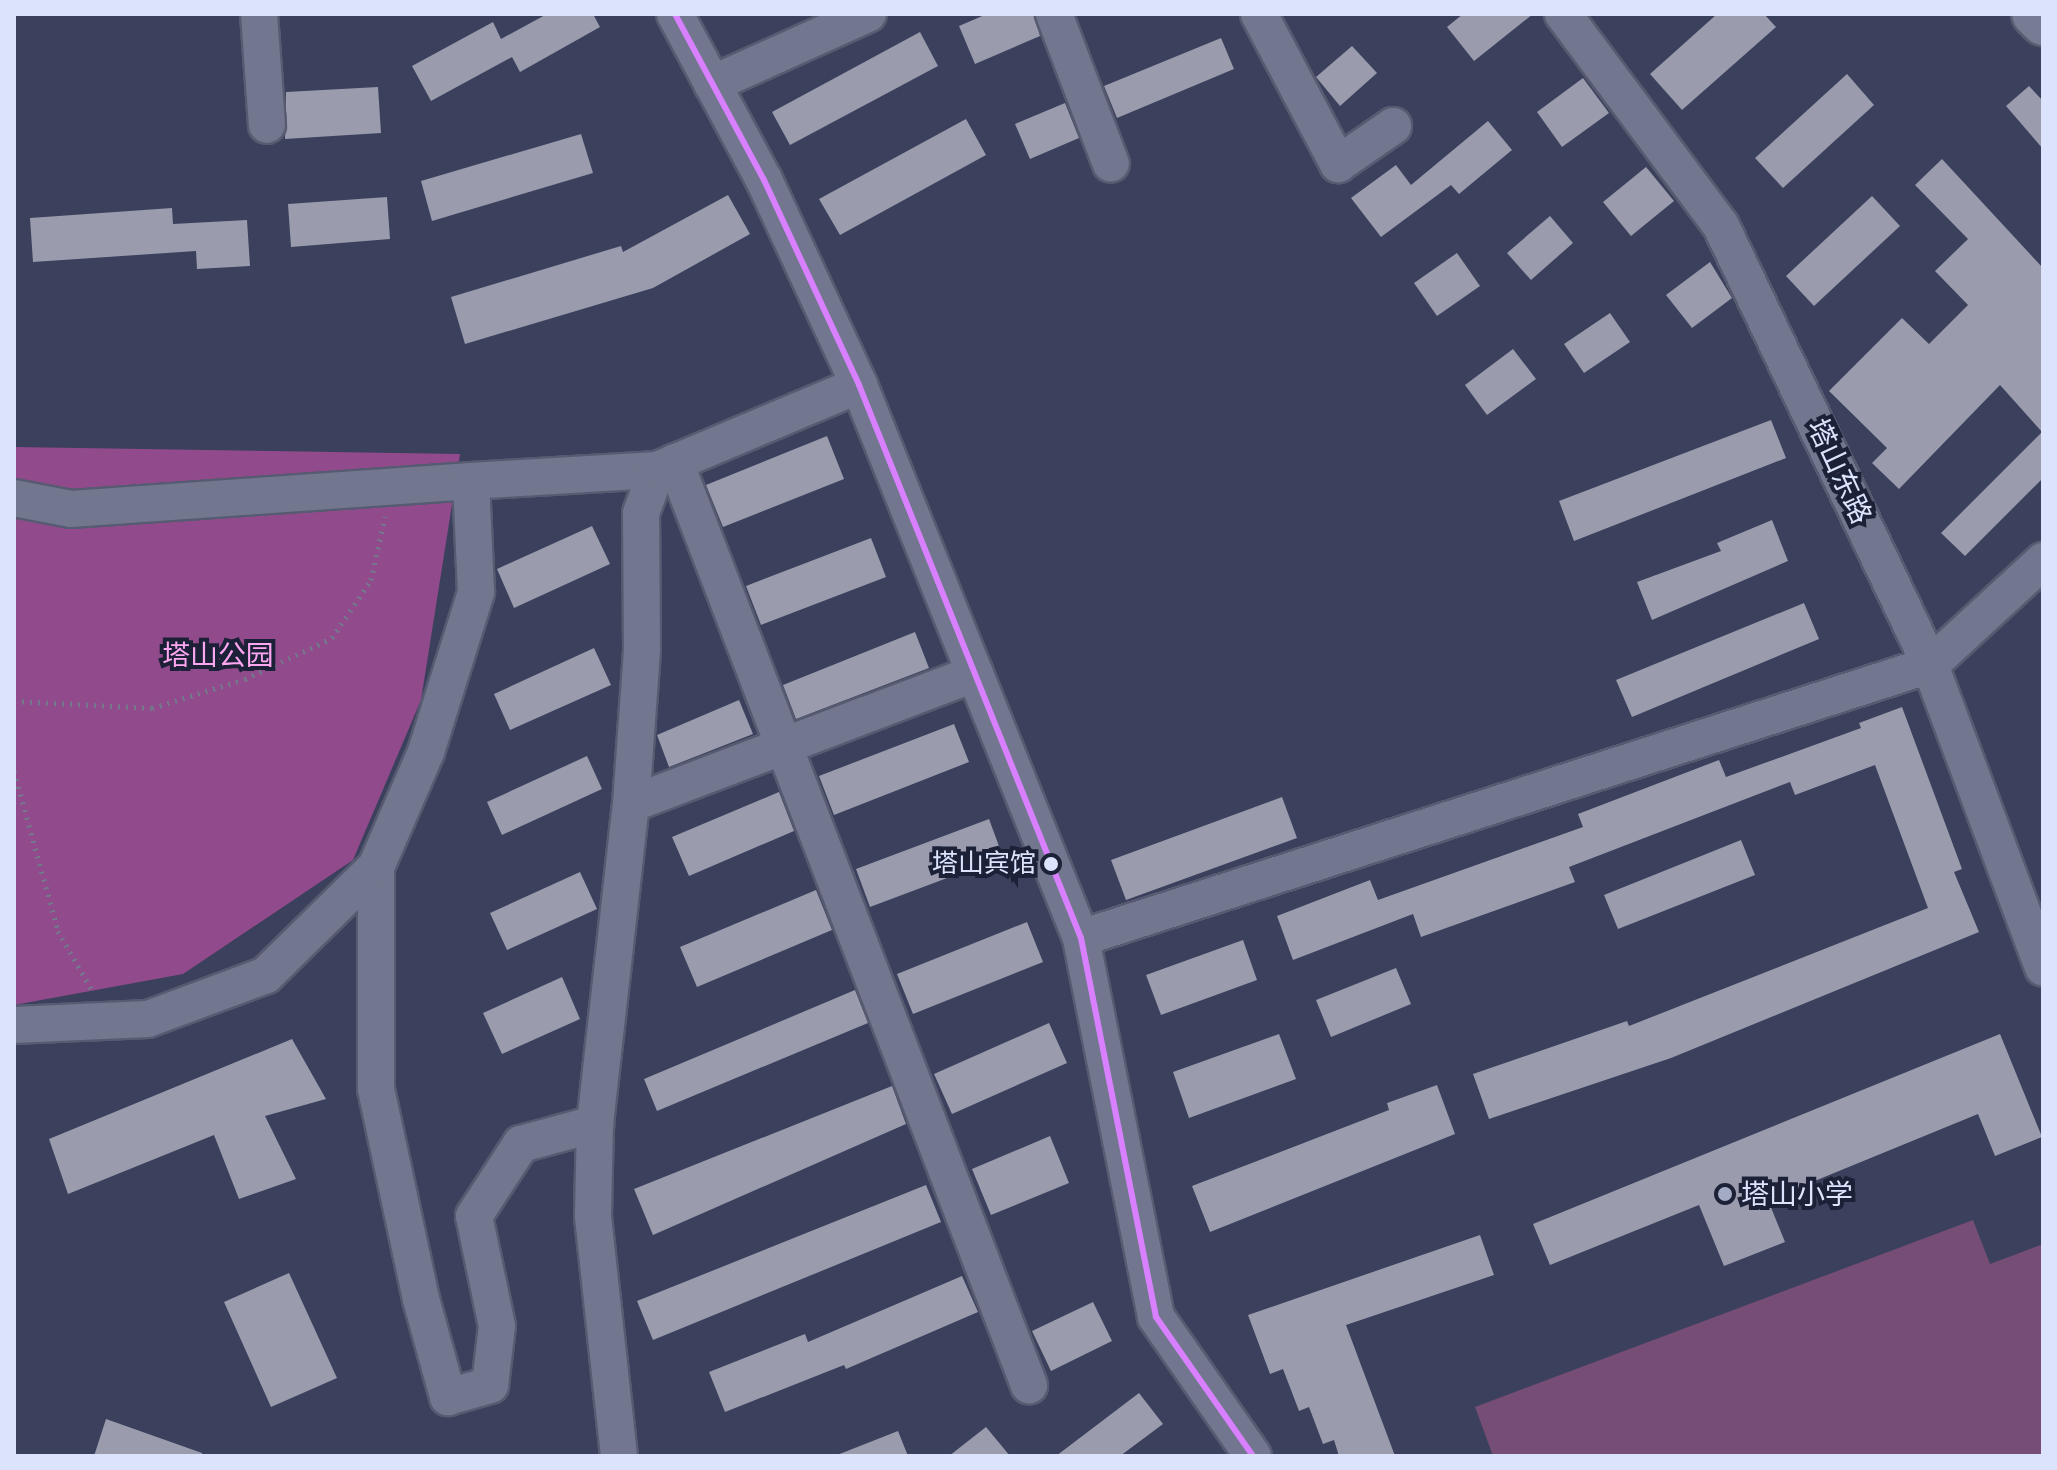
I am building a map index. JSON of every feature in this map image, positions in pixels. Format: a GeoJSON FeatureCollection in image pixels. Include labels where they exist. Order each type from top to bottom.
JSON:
{"type":"FeatureCollection","features":[{"type":"Feature","properties":{"kind":"main road"},"geometry":{"type":"LineString","coordinates":[[2034,14],[2043,23]]}},
{"type":"Feature","properties":{"kind":"street"},"geometry":{"type":"LineString","coordinates":[[259,14],[267,125]]}},
{"type":"Feature","properties":{"kind":"street"},"geometry":{"type":"LineString","coordinates":[[675,14],[764,180],[859,385],[1081,938],[1156,1317],[1253,1456]]}},
{"type":"Feature","properties":{"kind":"street"},"geometry":{"type":"LineString","coordinates":[[712,84],[868,14]]}},
{"type":"Feature","properties":{"kind":"street"},"geometry":{"type":"LineString","coordinates":[[1054,14],[1111,164]]}},
{"type":"Feature","properties":{"kind":"street"},"geometry":{"type":"LineString","coordinates":[[1259,14],[1338,164],[1393,126]]}},
{"type":"Feature","properties":{"kind":"street","name":"塔山东路"},"geometry":{"type":"LineString","coordinates":[[1563,14],[1721,226],[1930,665],[2043,968]]}},
{"type":"Feature","properties":{"kind":"street"},"geometry":{"type":"LineString","coordinates":[[14,498],[71,509],[666,466],[859,385]]}},
{"type":"Feature","properties":{"kind":"street"},"geometry":{"type":"LineString","coordinates":[[666,466],[786,745],[1029,1385]]}},
{"type":"Feature","properties":{"kind":"street"},"geometry":{"type":"LineString","coordinates":[[619,1456],[593,1216],[595,1124],[631,804],[642,649],[641,513],[666,466]]}},
{"type":"Feature","properties":{"kind":"street"},"geometry":{"type":"LineString","coordinates":[[14,1025],[148,1019],[266,975],[376,867],[426,752],[476,592],[471,481]]}},
{"type":"Feature","properties":{"kind":"street"},"geometry":{"type":"LineString","coordinates":[[1081,938],[1930,665],[2043,561]]}},
{"type":"Feature","properties":{"kind":"street"},"geometry":{"type":"LineString","coordinates":[[631,804],[975,673]]}},
{"type":"Feature","properties":{"kind":"street"},"geometry":{"type":"LineString","coordinates":[[376,867],[376,1089],[421,1299],[448,1397],[490,1385],[497,1326],[474,1216],[521,1144],[595,1124]]}},
{"type":"Feature","properties":{"kind":"path"},"geometry":{"type":"LineString","coordinates":[[14,701],[152,708],[245,679],[332,638],[371,580],[393,485]]}},
{"type":"Feature","properties":{"kind":"path"},"geometry":{"type":"LineString","coordinates":[[14,771],[58,931],[110,1021]]}},
{"type":"Feature","properties":{"kind":"shaded area"},"geometry":{"type":"Polygon","coordinates":[[[1973,1220],[1990,1264],[2043,1244],[2043,1456],[1493,1456],[1475,1407],[1973,1220]]]}},
{"type":"Feature","properties":{"kind":"green space","name":"塔山公园"},"geometry":{"type":"Polygon","coordinates":[[[14,447],[460,454],[421,700],[353,860],[183,974],[14,1005],[14,447]]]}},
{"type":"Feature","properties":{"kind":"building"},"geometry":{"type":"Polygon","coordinates":[[[547,14],[593,14],[600,27],[520,72],[512,57],[431,101],[412,66],[493,22],[501,39],[547,14]]]}},
{"type":"Feature","properties":{"kind":"building"},"geometry":{"type":"Polygon","coordinates":[[[987,14],[1034,14],[1040,36],[975,64],[959,26],[987,14]]]}},
{"type":"Feature","properties":{"kind":"building"},"geometry":{"type":"Polygon","coordinates":[[[1463,14],[1533,14],[1474,61],[1447,27],[1463,14]]]}},
{"type":"Feature","properties":{"kind":"building"},"geometry":{"type":"Polygon","coordinates":[[[1717,14],[1764,14],[1776,27],[1682,110],[1650,74],[1717,14]]]}},
{"type":"Feature","properties":{"kind":"building"},"geometry":{"type":"Polygon","coordinates":[[[920,32],[938,66],[790,145],[772,112],[920,32]]]}},
{"type":"Feature","properties":{"kind":"building"},"geometry":{"type":"Polygon","coordinates":[[[1221,38],[1234,69],[1117,118],[1104,86],[1221,38]]]}},
{"type":"Feature","properties":{"kind":"building"},"geometry":{"type":"Polygon","coordinates":[[[1352,46],[1377,73],[1340,106],[1316,77],[1352,46]]]}},
{"type":"Feature","properties":{"kind":"building"},"geometry":{"type":"Polygon","coordinates":[[[1847,74],[1874,105],[1783,188],[1755,158],[1847,74]]]}},
{"type":"Feature","properties":{"kind":"building"},"geometry":{"type":"Polygon","coordinates":[[[1583,78],[1609,113],[1562,147],[1537,112],[1583,78]]]}},
{"type":"Feature","properties":{"kind":"building"},"geometry":{"type":"Polygon","coordinates":[[[2029,86],[2043,101],[2043,149],[2006,106],[2029,86]]]}},
{"type":"Feature","properties":{"kind":"building"},"geometry":{"type":"Polygon","coordinates":[[[378,87],[381,133],[285,139],[286,92],[378,87]]]}},
{"type":"Feature","properties":{"kind":"building"},"geometry":{"type":"Polygon","coordinates":[[[1065,103],[1079,138],[1030,159],[1015,124],[1065,103]]]}},
{"type":"Feature","properties":{"kind":"building"},"geometry":{"type":"Polygon","coordinates":[[[966,119],[986,155],[840,235],[819,199],[966,119]]]}},
{"type":"Feature","properties":{"kind":"building"},"geometry":{"type":"Polygon","coordinates":[[[1488,121],[1512,150],[1459,194],[1451,185],[1381,237],[1351,198],[1396,165],[1411,185],[1488,121]]]}},
{"type":"Feature","properties":{"kind":"building"},"geometry":{"type":"Polygon","coordinates":[[[581,134],[593,173],[432,221],[421,181],[581,134]]]}},
{"type":"Feature","properties":{"kind":"building"},"geometry":{"type":"Polygon","coordinates":[[[1942,159],[2043,268],[2043,478],[1965,556],[1941,533],[2042,432],[2000,385],[1899,489],[1872,463],[1887,448],[1829,391],[1902,318],[1929,344],[1968,305],[1935,271],[1968,239],[1915,185],[1942,159]]]}},
{"type":"Feature","properties":{"kind":"building"},"geometry":{"type":"Polygon","coordinates":[[[1646,167],[1674,201],[1631,236],[1603,202],[1646,167]]]}},
{"type":"Feature","properties":{"kind":"building"},"geometry":{"type":"Polygon","coordinates":[[[728,195],[750,234],[653,288],[465,344],[451,297],[621,246],[623,252],[728,195]]]}},
{"type":"Feature","properties":{"kind":"building"},"geometry":{"type":"Polygon","coordinates":[[[1872,196],[1900,226],[1814,306],[1786,276],[1872,196]]]}},
{"type":"Feature","properties":{"kind":"building"},"geometry":{"type":"Polygon","coordinates":[[[387,197],[390,239],[291,247],[288,204],[387,197]]]}},
{"type":"Feature","properties":{"kind":"building"},"geometry":{"type":"Polygon","coordinates":[[[172,208],[173,224],[247,220],[250,266],[197,269],[196,251],[33,262],[30,218],[172,208]]]}},
{"type":"Feature","properties":{"kind":"building"},"geometry":{"type":"Polygon","coordinates":[[[1550,216],[1573,243],[1531,280],[1507,253],[1550,216]]]}},
{"type":"Feature","properties":{"kind":"building"},"geometry":{"type":"Polygon","coordinates":[[[1457,253],[1480,286],[1437,316],[1414,283],[1457,253]]]}},
{"type":"Feature","properties":{"kind":"building"},"geometry":{"type":"Polygon","coordinates":[[[1710,262],[1732,298],[1692,328],[1666,295],[1710,262]]]}},
{"type":"Feature","properties":{"kind":"building"},"geometry":{"type":"Polygon","coordinates":[[[1610,313],[1630,342],[1584,373],[1564,344],[1610,313]]]}},
{"type":"Feature","properties":{"kind":"building"},"geometry":{"type":"Polygon","coordinates":[[[1513,349],[1536,379],[1487,415],[1465,385],[1513,349]]]}},
{"type":"Feature","properties":{"kind":"building"},"geometry":{"type":"Polygon","coordinates":[[[1771,420],[1786,458],[1574,541],[1559,501],[1771,420]]]}},
{"type":"Feature","properties":{"kind":"building"},"geometry":{"type":"Polygon","coordinates":[[[827,436],[844,479],[723,527],[706,485],[827,436]]]}},
{"type":"Feature","properties":{"kind":"building"},"geometry":{"type":"Polygon","coordinates":[[[1772,520],[1788,561],[1652,620],[1637,582],[1721,551],[1717,543],[1772,520]]]}},
{"type":"Feature","properties":{"kind":"building"},"geometry":{"type":"Polygon","coordinates":[[[592,526],[610,564],[514,608],[497,569],[592,526]]]}},
{"type":"Feature","properties":{"kind":"building"},"geometry":{"type":"Polygon","coordinates":[[[871,538],[886,577],[761,625],[746,586],[871,538]]]}},
{"type":"Feature","properties":{"kind":"building"},"geometry":{"type":"Polygon","coordinates":[[[1804,603],[1819,639],[1632,717],[1616,680],[1804,603]]]}},
{"type":"Feature","properties":{"kind":"building"},"geometry":{"type":"Polygon","coordinates":[[[915,632],[929,668],[796,719],[783,685],[915,632]]]}},
{"type":"Feature","properties":{"kind":"building"},"geometry":{"type":"Polygon","coordinates":[[[594,648],[611,685],[510,730],[494,694],[594,648]]]}},
{"type":"Feature","properties":{"kind":"building"},"geometry":{"type":"Polygon","coordinates":[[[739,700],[753,734],[669,767],[657,735],[739,700]]]}},
{"type":"Feature","properties":{"kind":"building"},"geometry":{"type":"Polygon","coordinates":[[[1902,707],[1962,869],[1954,872],[1979,932],[1671,1058],[1489,1119],[1473,1074],[1627,1021],[1629,1026],[1928,908],[1875,765],[1795,795],[1790,782],[1569,867],[1575,882],[1421,937],[1413,914],[1293,960],[1277,916],[1370,880],[1378,900],[1583,827],[1578,814],[1719,760],[1726,777],[1861,728],[1859,723],[1902,707]]]}},
{"type":"Feature","properties":{"kind":"building"},"geometry":{"type":"Polygon","coordinates":[[[954,724],[969,762],[834,815],[819,776],[954,724]]]}},
{"type":"Feature","properties":{"kind":"building"},"geometry":{"type":"Polygon","coordinates":[[[587,756],[602,789],[502,835],[487,802],[587,756]]]}},
{"type":"Feature","properties":{"kind":"building"},"geometry":{"type":"Polygon","coordinates":[[[779,792],[794,831],[689,876],[672,837],[779,792]]]}},
{"type":"Feature","properties":{"kind":"building"},"geometry":{"type":"Polygon","coordinates":[[[1282,797],[1297,838],[1126,900],[1111,860],[1282,797]]]}},
{"type":"Feature","properties":{"kind":"building"},"geometry":{"type":"Polygon","coordinates":[[[989,819],[1003,857],[870,907],[856,869],[989,819]]]}},
{"type":"Feature","properties":{"kind":"building"},"geometry":{"type":"Polygon","coordinates":[[[1741,840],[1755,875],[1618,929],[1604,895],[1741,840]]]}},
{"type":"Feature","properties":{"kind":"building"},"geometry":{"type":"Polygon","coordinates":[[[580,872],[597,909],[507,950],[490,913],[580,872]]]}},
{"type":"Feature","properties":{"kind":"building"},"geometry":{"type":"Polygon","coordinates":[[[816,890],[832,930],[697,987],[680,947],[816,890]]]}},
{"type":"Feature","properties":{"kind":"building"},"geometry":{"type":"Polygon","coordinates":[[[1027,922],[1043,962],[913,1014],[897,974],[1027,922]]]}},
{"type":"Feature","properties":{"kind":"building"},"geometry":{"type":"Polygon","coordinates":[[[1243,940],[1257,980],[1161,1015],[1146,975],[1243,940]]]}},
{"type":"Feature","properties":{"kind":"building"},"geometry":{"type":"Polygon","coordinates":[[[1396,968],[1411,1004],[1331,1037],[1316,1000],[1396,968]]]}},
{"type":"Feature","properties":{"kind":"building"},"geometry":{"type":"Polygon","coordinates":[[[562,977],[580,1019],[502,1054],[483,1013],[562,977]]]}},
{"type":"Feature","properties":{"kind":"building"},"geometry":{"type":"Polygon","coordinates":[[[855,990],[868,1023],[657,1111],[644,1079],[855,990]]]}},
{"type":"Feature","properties":{"kind":"building"},"geometry":{"type":"Polygon","coordinates":[[[1049,1023],[1067,1063],[952,1114],[934,1074],[1049,1023]]]}},
{"type":"Feature","properties":{"kind":"building"},"geometry":{"type":"Polygon","coordinates":[[[1279,1034],[1296,1079],[1189,1118],[1173,1072],[1279,1034]]]}},
{"type":"Feature","properties":{"kind":"building"},"geometry":{"type":"Polygon","coordinates":[[[2000,1034],[2042,1137],[1995,1156],[1978,1114],[1768,1200],[1785,1242],[1724,1266],[1699,1205],[1550,1265],[1533,1224],[2000,1034]]]}},
{"type":"Feature","properties":{"kind":"building"},"geometry":{"type":"Polygon","coordinates":[[[292,1039],[326,1099],[265,1116],[296,1179],[239,1199],[214,1135],[68,1194],[49,1139],[292,1039]]]}},
{"type":"Feature","properties":{"kind":"building"},"geometry":{"type":"Polygon","coordinates":[[[1437,1085],[1455,1134],[1210,1232],[1192,1186],[1389,1110],[1387,1103],[1437,1085]]]}},
{"type":"Feature","properties":{"kind":"building"},"geometry":{"type":"Polygon","coordinates":[[[892,1086],[906,1124],[653,1235],[634,1189],[892,1086]]]}},
{"type":"Feature","properties":{"kind":"building"},"geometry":{"type":"Polygon","coordinates":[[[1050,1136],[1069,1183],[991,1215],[972,1169],[1050,1136]]]}},
{"type":"Feature","properties":{"kind":"building"},"geometry":{"type":"Polygon","coordinates":[[[926,1185],[941,1222],[653,1340],[637,1301],[926,1185]]]}},
{"type":"Feature","properties":{"kind":"building"},"geometry":{"type":"Polygon","coordinates":[[[1480,1235],[1494,1275],[1346,1325],[1395,1456],[1339,1456],[1334,1440],[1323,1444],[1309,1407],[1299,1411],[1283,1369],[1270,1374],[1248,1315],[1480,1235]]]}},
{"type":"Feature","properties":{"kind":"building"},"geometry":{"type":"Polygon","coordinates":[[[289,1273],[337,1378],[271,1407],[224,1302],[289,1273]]]}},
{"type":"Feature","properties":{"kind":"building"},"geometry":{"type":"Polygon","coordinates":[[[962,1276],[978,1312],[846,1369],[844,1365],[725,1412],[709,1372],[805,1334],[808,1342],[962,1276]]]}},
{"type":"Feature","properties":{"kind":"building"},"geometry":{"type":"Polygon","coordinates":[[[1093,1302],[1112,1341],[1051,1371],[1032,1331],[1093,1302]]]}},
{"type":"Feature","properties":{"kind":"building"},"geometry":{"type":"Polygon","coordinates":[[[1139,1393],[1163,1424],[1120,1456],[1056,1456],[1139,1393]]]}},
{"type":"Feature","properties":{"kind":"building"},"geometry":{"type":"Polygon","coordinates":[[[106,1419],[202,1453],[202,1456],[94,1456],[106,1419]]]}},
{"type":"Feature","properties":{"kind":"building"},"geometry":{"type":"Polygon","coordinates":[[[986,1427],[1010,1456],[949,1456],[986,1427]]]}},
{"type":"Feature","properties":{"kind":"building"},"geometry":{"type":"Polygon","coordinates":[[[898,1431],[908,1456],[837,1456],[837,1455],[898,1431]]]}},
{"type":"Feature","properties":{"kind":"transit line"},"geometry":{"type":"LineString","coordinates":[[675,14],[764,180],[859,385],[1081,938],[1156,1317],[1253,1456]]}},
{"type":"Feature","properties":{"kind":"place","name":"塔山宾馆"},"geometry":{"type":"Point","coordinates":[1051,864]}},
{"type":"Feature","properties":{"kind":"place","name":"塔山小学"},"geometry":{"type":"Point","coordinates":[1725,1194]}}]}
